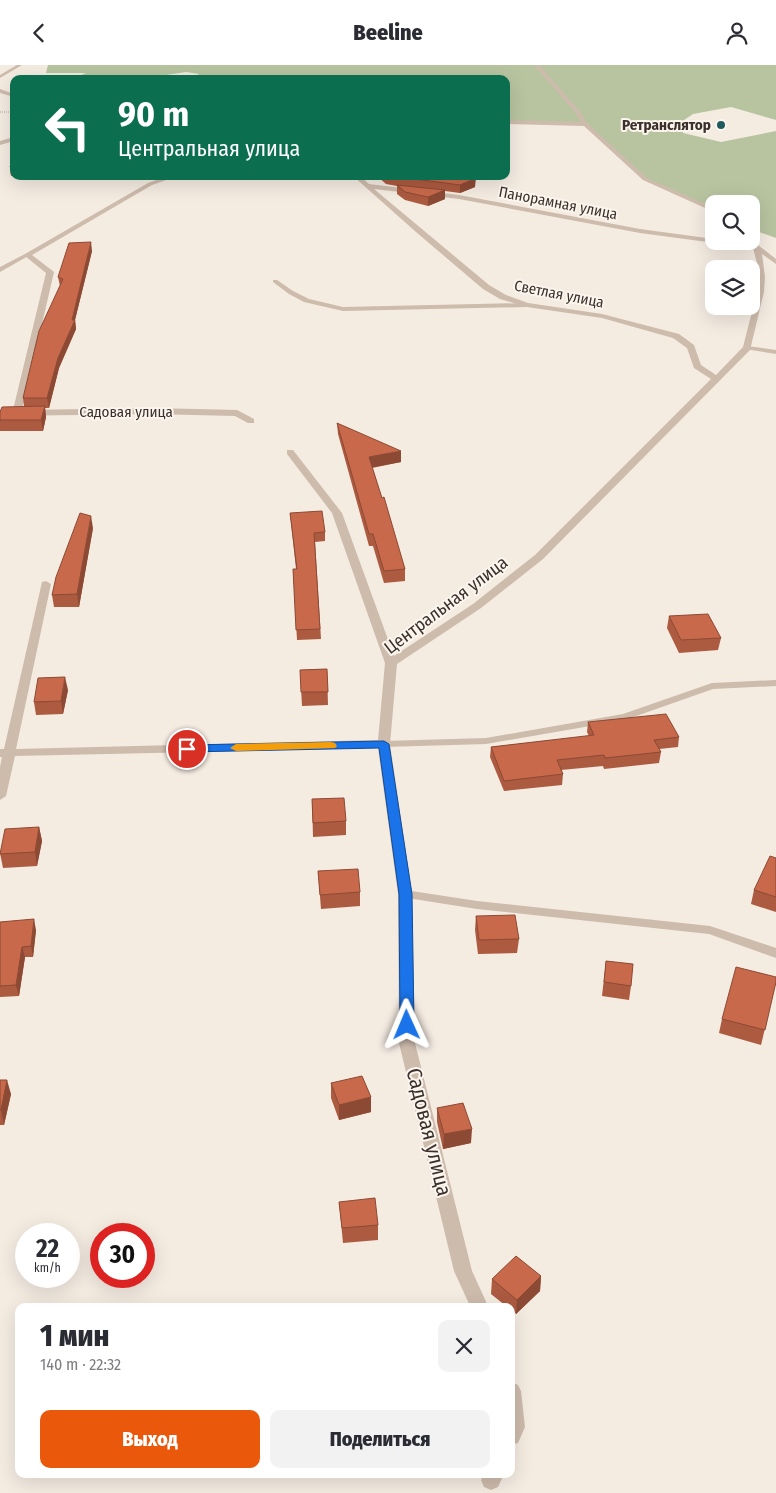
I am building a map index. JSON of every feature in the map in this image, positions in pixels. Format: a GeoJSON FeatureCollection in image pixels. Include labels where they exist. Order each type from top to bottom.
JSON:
{"type":"FeatureCollection","features":[{"type":"Feature","properties":{"kind":"street"},"geometry":{"type":"LineString","coordinates":[[0,77],[20,65]]}},
{"type":"Feature","properties":{"kind":"street"},"geometry":{"type":"LineString","coordinates":[[536,65],[576,110],[585,124],[644,179],[705,206]]}},
{"type":"Feature","properties":{"kind":"street"},"geometry":{"type":"LineString","coordinates":[[510,122],[585,124]]}},
{"type":"Feature","properties":{"kind":"street"},"geometry":{"type":"LineString","coordinates":[[17,413],[50,272],[27,255],[150,184],[162,180]]}},
{"type":"Feature","properties":{"kind":"street","name":"Светлая улица"},"geometry":{"type":"LineString","coordinates":[[361,180],[418,231],[486,287],[503,297],[527,305],[602,316],[676,336],[691,347],[697,366],[717,379]]}},
{"type":"Feature","properties":{"kind":"street","name":"Панорамная улица"},"geometry":{"type":"LineString","coordinates":[[368,186],[459,197],[640,231],[705,240]]}},
{"type":"Feature","properties":{"kind":"street"},"geometry":{"type":"LineString","coordinates":[[760,249],[776,262]]}},
{"type":"Feature","properties":{"kind":"street","name":"Центральная улица"},"geometry":{"type":"LineString","coordinates":[[384,744],[391,663],[477,606],[539,557],[747,348],[758,310],[761,271],[758,250]]}},
{"type":"Feature","properties":{"kind":"street","name":"Садовая улица"},"geometry":{"type":"LineString","coordinates":[[0,413],[153,411],[237,413],[251,421]]}},
{"type":"Feature","properties":{"kind":"street"},"geometry":{"type":"LineString","coordinates":[[290,452],[337,513],[391,663]]}},
{"type":"Feature","properties":{"kind":"street"},"geometry":{"type":"LineString","coordinates":[[0,796],[5,753],[46,583]]}},
{"type":"Feature","properties":{"kind":"street"},"geometry":{"type":"LineString","coordinates":[[5,753],[384,744]]}},
{"type":"Feature","properties":{"kind":"street","name":"Садовая улица"},"geometry":{"type":"LineString","coordinates":[[384,744],[405,894],[407,1043],[463,1271],[478,1303]]}},
{"type":"Feature","properties":{"kind":"lane"},"geometry":{"type":"LineString","coordinates":[[0,271],[27,255]]}},
{"type":"Feature","properties":{"kind":"lane"},"geometry":{"type":"LineString","coordinates":[[275,281],[291,294],[317,305],[343,309],[527,305]]}},
{"type":"Feature","properties":{"kind":"lane"},"geometry":{"type":"LineString","coordinates":[[747,348],[776,352]]}},
{"type":"Feature","properties":{"kind":"lane"},"geometry":{"type":"LineString","coordinates":[[384,744],[486,741],[625,717],[712,687],[776,683]]}},
{"type":"Feature","properties":{"kind":"lane"},"geometry":{"type":"LineString","coordinates":[[405,894],[476,905],[710,930],[776,953]]}},
{"type":"Feature","properties":{"kind":"green space"},"geometry":{"type":"Polygon","coordinates":[[[48,65],[776,65],[776,120],[731,107],[693,114],[684,120],[683,133],[721,142],[776,131],[776,238],[760,232],[760,195],[705,195],[705,206],[645,179],[585,124],[510,121],[510,75],[197,75],[199,74],[186,72],[166,75],[81,75],[86,73],[46,73],[48,65]]]}},
{"type":"Feature","properties":{"kind":"building"},"geometry":{"type":"Polygon","coordinates":[[[422,180],[471,180],[460,185],[422,180]]]}},
{"type":"Feature","properties":{"kind":"building"},"geometry":{"type":"Polygon","coordinates":[[[397,185],[445,190],[428,197],[405,192],[397,185]]]}},
{"type":"Feature","properties":{"kind":"building"},"geometry":{"type":"Polygon","coordinates":[[[91,242],[72,320],[75,320],[58,358],[47,398],[23,398],[39,331],[63,279],[58,277],[69,243],[91,242]]]}},
{"type":"Feature","properties":{"kind":"building"},"geometry":{"type":"Polygon","coordinates":[[[45,406],[41,420],[0,420],[2,407],[45,406]]]}},
{"type":"Feature","properties":{"kind":"building"},"geometry":{"type":"Polygon","coordinates":[[[337,423],[401,451],[369,457],[382,498],[384,497],[405,569],[384,571],[373,534],[369,534],[337,423]]]}},
{"type":"Feature","properties":{"kind":"building"},"geometry":{"type":"Polygon","coordinates":[[[322,511],[325,532],[314,533],[320,629],[296,630],[293,569],[297,569],[290,513],[322,511]]]}},
{"type":"Feature","properties":{"kind":"building"},"geometry":{"type":"Polygon","coordinates":[[[80,513],[91,516],[77,594],[52,595],[56,577],[80,513]]]}},
{"type":"Feature","properties":{"kind":"building"},"geometry":{"type":"Polygon","coordinates":[[[708,614],[721,638],[681,640],[669,616],[708,614]]]}},
{"type":"Feature","properties":{"kind":"building"},"geometry":{"type":"Polygon","coordinates":[[[327,669],[328,692],[301,692],[300,670],[327,669]]]}},
{"type":"Feature","properties":{"kind":"building"},"geometry":{"type":"Polygon","coordinates":[[[65,677],[61,701],[34,702],[38,678],[65,677]]]}},
{"type":"Feature","properties":{"kind":"building"},"geometry":{"type":"Polygon","coordinates":[[[666,714],[679,737],[654,740],[661,752],[605,758],[604,755],[557,760],[563,774],[504,781],[491,747],[594,735],[588,722],[666,714]]]}},
{"type":"Feature","properties":{"kind":"building"},"geometry":{"type":"Polygon","coordinates":[[[344,798],[346,821],[313,823],[312,799],[344,798]]]}},
{"type":"Feature","properties":{"kind":"building"},"geometry":{"type":"Polygon","coordinates":[[[39,827],[35,852],[0,854],[5,829],[39,827]]]}},
{"type":"Feature","properties":{"kind":"building"},"geometry":{"type":"Polygon","coordinates":[[[770,856],[776,858],[776,897],[754,890],[770,856]]]}},
{"type":"Feature","properties":{"kind":"building"},"geometry":{"type":"Polygon","coordinates":[[[358,869],[360,892],[320,895],[318,871],[358,869]]]}},
{"type":"Feature","properties":{"kind":"building"},"geometry":{"type":"Polygon","coordinates":[[[515,915],[519,939],[479,940],[476,916],[515,915]]]}},
{"type":"Feature","properties":{"kind":"building"},"geometry":{"type":"Polygon","coordinates":[[[34,919],[31,946],[22,947],[16,985],[0,986],[0,922],[34,919]]]}},
{"type":"Feature","properties":{"kind":"building"},"geometry":{"type":"Polygon","coordinates":[[[606,961],[633,964],[631,986],[604,982],[606,961]]]}},
{"type":"Feature","properties":{"kind":"building"},"geometry":{"type":"Polygon","coordinates":[[[736,967],[776,977],[765,1030],[722,1019],[736,967]]]}},
{"type":"Feature","properties":{"kind":"building"},"geometry":{"type":"Polygon","coordinates":[[[362,1076],[371,1097],[339,1105],[331,1083],[362,1076]]]}},
{"type":"Feature","properties":{"kind":"building"},"geometry":{"type":"Polygon","coordinates":[[[0,1080],[7,1080],[1,1110],[0,1110],[0,1080]]]}},
{"type":"Feature","properties":{"kind":"building"},"geometry":{"type":"Polygon","coordinates":[[[463,1103],[472,1129],[444,1134],[437,1108],[463,1103]]]}},
{"type":"Feature","properties":{"kind":"building"},"geometry":{"type":"Polygon","coordinates":[[[375,1198],[378,1225],[342,1228],[339,1202],[375,1198]]]}},
{"type":"Feature","properties":{"kind":"building"},"geometry":{"type":"Polygon","coordinates":[[[516,1256],[541,1276],[517,1300],[492,1279],[516,1256]]]}},
{"type":"Feature","properties":{"kind":"slow traffic"},"geometry":{"type":"LineString","coordinates":[[236,748],[331,746]]}},
{"type":"Feature","properties":{"kind":"place","name":"Ретранслятор"},"geometry":{"type":"Point","coordinates":[721,125]}},
{"type":"Feature","properties":{"kind":"route"},"geometry":{"type":"LineString","coordinates":[[187,749],[384,744],[405,894],[407,1025]]}}]}
